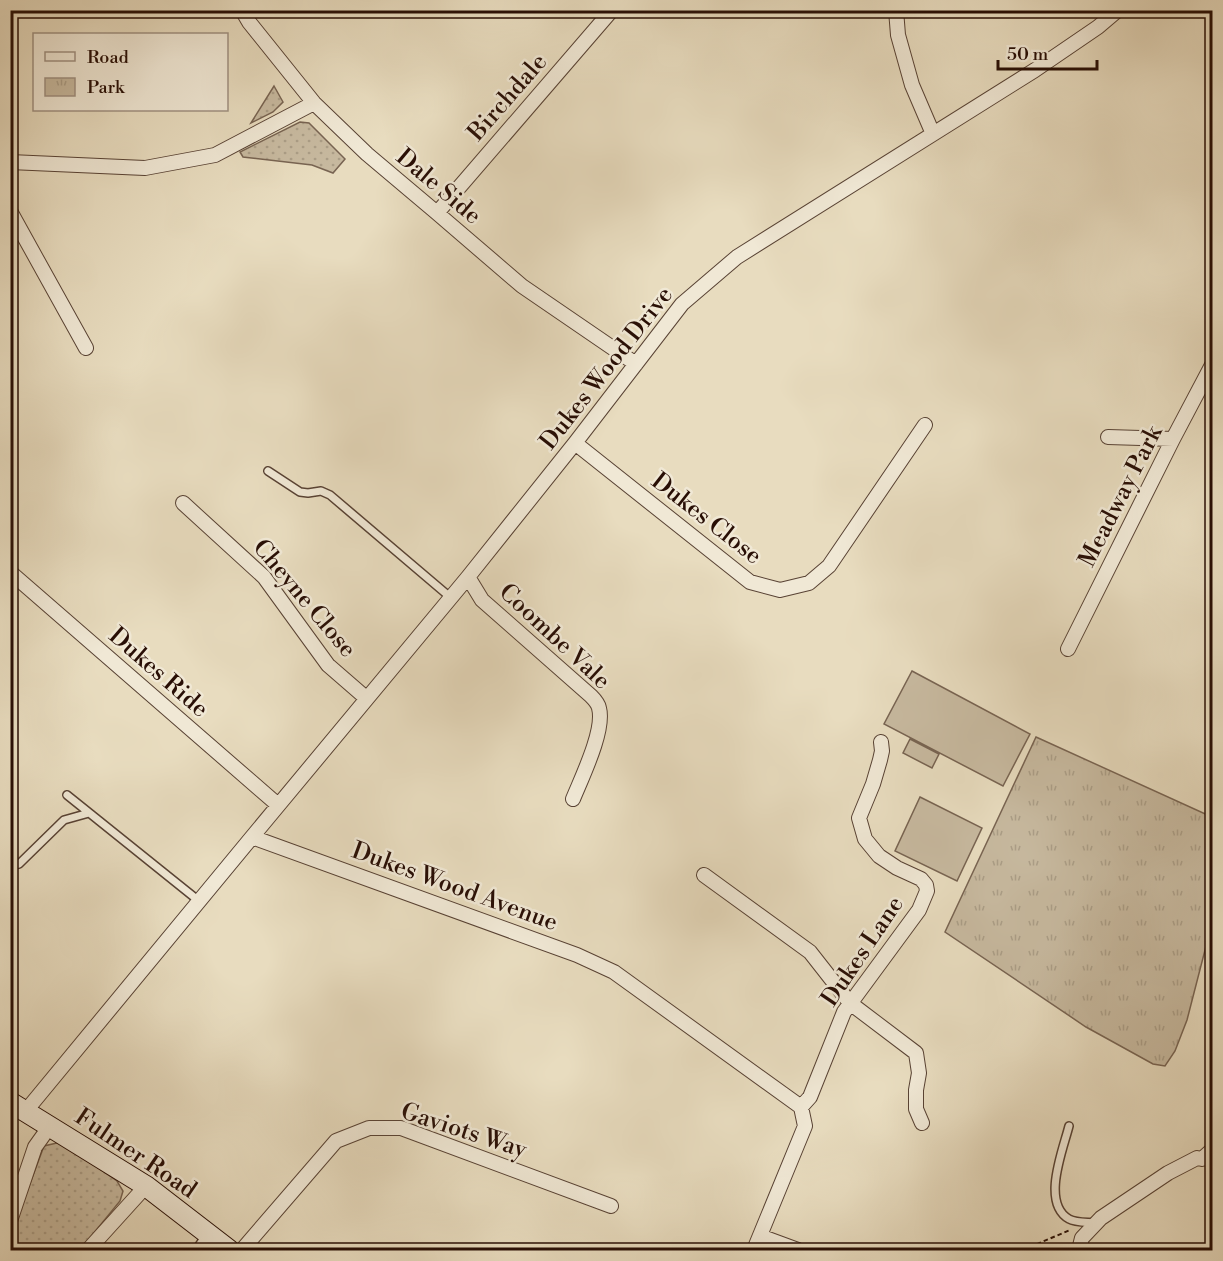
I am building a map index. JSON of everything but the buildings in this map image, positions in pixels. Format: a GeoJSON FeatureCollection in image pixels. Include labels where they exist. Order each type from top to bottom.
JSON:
{"type":"FeatureCollection","features":[{"type":"Feature","properties":{"kind":"street","name":"Dale Side"},"geometry":{"type":"LineString","coordinates":[[242,10],[249,22],[314,103],[366,154],[522,286],[636,364]]}},
{"type":"Feature","properties":{"kind":"street","name":"Birchdale"},"geometry":{"type":"LineString","coordinates":[[437,213],[612,10]]}},
{"type":"Feature","properties":{"kind":"street"},"geometry":{"type":"LineString","coordinates":[[896,10],[898,34],[912,85],[933,134]]}},
{"type":"Feature","properties":{"kind":"street","name":"Dukes Wood Drive"},"geometry":{"type":"LineString","coordinates":[[252,837],[468,576],[575,443],[682,304],[736,257],[1035,70],[1098,27],[1118,10]]}},
{"type":"Feature","properties":{"kind":"street"},"geometry":{"type":"LineString","coordinates":[[10,162],[144,168],[215,155],[314,103]]}},
{"type":"Feature","properties":{"kind":"street"},"geometry":{"type":"LineString","coordinates":[[10,211],[86,348]]}},
{"type":"Feature","properties":{"kind":"street","name":"Meadway Park"},"geometry":{"type":"LineString","coordinates":[[1068,649],[1173,439],[1208,383],[1212,364]]}},
{"type":"Feature","properties":{"kind":"street","name":"Dukes Close"},"geometry":{"type":"LineString","coordinates":[[575,443],[750,582],[780,590],[809,583],[829,566],[925,425]]}},
{"type":"Feature","properties":{"kind":"street"},"geometry":{"type":"LineString","coordinates":[[1108,437],[1173,439]]}},
{"type":"Feature","properties":{"kind":"street","name":"Cheyne Close"},"geometry":{"type":"LineString","coordinates":[[183,503],[264,577],[328,664],[366,698]]}},
{"type":"Feature","properties":{"kind":"street","name":"Dukes Ride"},"geometry":{"type":"LineString","coordinates":[[10,572],[278,805]]}},
{"type":"Feature","properties":{"kind":"street","name":"Coombe Vale"},"geometry":{"type":"LineString","coordinates":[[468,576],[482,600],[591,696],[599,706],[600,721],[597,736],[573,799]]}},
{"type":"Feature","properties":{"kind":"street","name":"Dukes Lane"},"geometry":{"type":"LineString","coordinates":[[801,1107],[810,1097],[844,1012],[919,910],[927,891],[921,879],[897,868],[879,856],[865,839],[859,818],[880,760],[881,742]]}},
{"type":"Feature","properties":{"kind":"street"},"geometry":{"type":"LineString","coordinates":[[18,1107],[199,901],[252,837]]}},
{"type":"Feature","properties":{"kind":"street","name":"Dukes Wood Avenue"},"geometry":{"type":"LineString","coordinates":[[252,837],[577,955],[614,972],[801,1107]]}},
{"type":"Feature","properties":{"kind":"street"},"geometry":{"type":"LineString","coordinates":[[704,875],[810,952],[850,1003],[916,1053],[919,1073],[916,1109],[922,1123]]}},
{"type":"Feature","properties":{"kind":"street","name":"Fulmer Road"},"geometry":{"type":"LineString","coordinates":[[18,1107],[146,1186],[230,1251]]}},
{"type":"Feature","properties":{"kind":"street"},"geometry":{"type":"LineString","coordinates":[[754,1251],[804,1126],[801,1107]]}},
{"type":"Feature","properties":{"kind":"street"},"geometry":{"type":"LineString","coordinates":[[10,1221],[35,1147],[50,1126]]}},
{"type":"Feature","properties":{"kind":"street","name":"Gaviots Way"},"geometry":{"type":"LineString","coordinates":[[242,1251],[336,1141],[369,1128],[401,1128],[611,1206]]}},
{"type":"Feature","properties":{"kind":"street"},"geometry":{"type":"LineString","coordinates":[[1079,1251],[1082,1238],[1101,1218],[1168,1173],[1197,1158],[1209,1157]]}},
{"type":"Feature","properties":{"kind":"street"},"geometry":{"type":"LineString","coordinates":[[88,1251],[146,1186]]}},
{"type":"Feature","properties":{"kind":"street"},"geometry":{"type":"LineString","coordinates":[[760,1236],[798,1251]]}},
{"type":"Feature","properties":{"kind":"lane"},"geometry":{"type":"LineString","coordinates":[[268,471],[300,492],[321,491],[330,495],[450,597]]}},
{"type":"Feature","properties":{"kind":"lane"},"geometry":{"type":"LineString","coordinates":[[67,795],[199,901]]}},
{"type":"Feature","properties":{"kind":"lane"},"geometry":{"type":"LineString","coordinates":[[11,866],[19,864],[64,820],[88,813]]}},
{"type":"Feature","properties":{"kind":"lane"},"geometry":{"type":"LineString","coordinates":[[1069,1126],[1057,1172],[1054,1194],[1056,1204],[1068,1218],[1096,1223]]}},
{"type":"Feature","properties":{"kind":"lane"},"geometry":{"type":"LineString","coordinates":[[195,1251],[208,1233]]}},
{"type":"Feature","properties":{"kind":"path"},"geometry":{"type":"LineString","coordinates":[[1023,1251],[1078,1227],[1087,1227],[1096,1223]]}},
{"type":"Feature","properties":{"kind":"green space"},"geometry":{"type":"Polygon","coordinates":[[[274,86],[283,102],[273,112],[251,123],[274,86]]]}},
{"type":"Feature","properties":{"kind":"green space"},"geometry":{"type":"Polygon","coordinates":[[[300,122],[309,123],[345,159],[333,173],[312,165],[243,157],[240,152],[300,122]]]}},
{"type":"Feature","properties":{"kind":"green space"},"geometry":{"type":"Polygon","coordinates":[[[912,671],[1030,734],[1003,786],[884,724],[912,671]]]}},
{"type":"Feature","properties":{"kind":"green space"},"geometry":{"type":"Polygon","coordinates":[[[1036,737],[1212,817],[1212,923],[1187,1020],[1175,1051],[1165,1066],[1153,1064],[1086,1027],[945,932],[1036,737]]]}},
{"type":"Feature","properties":{"kind":"green space"},"geometry":{"type":"Polygon","coordinates":[[[910,739],[939,754],[932,768],[903,753],[910,739]]]}},
{"type":"Feature","properties":{"kind":"green space"},"geometry":{"type":"Polygon","coordinates":[[[920,797],[982,828],[957,881],[895,851],[920,797]]]}},
{"type":"Feature","properties":{"kind":"green space"},"geometry":{"type":"Polygon","coordinates":[[[61,1142],[117,1181],[123,1191],[120,1201],[80,1250],[13,1250],[13,1229],[44,1146],[61,1142]]]}}]}
